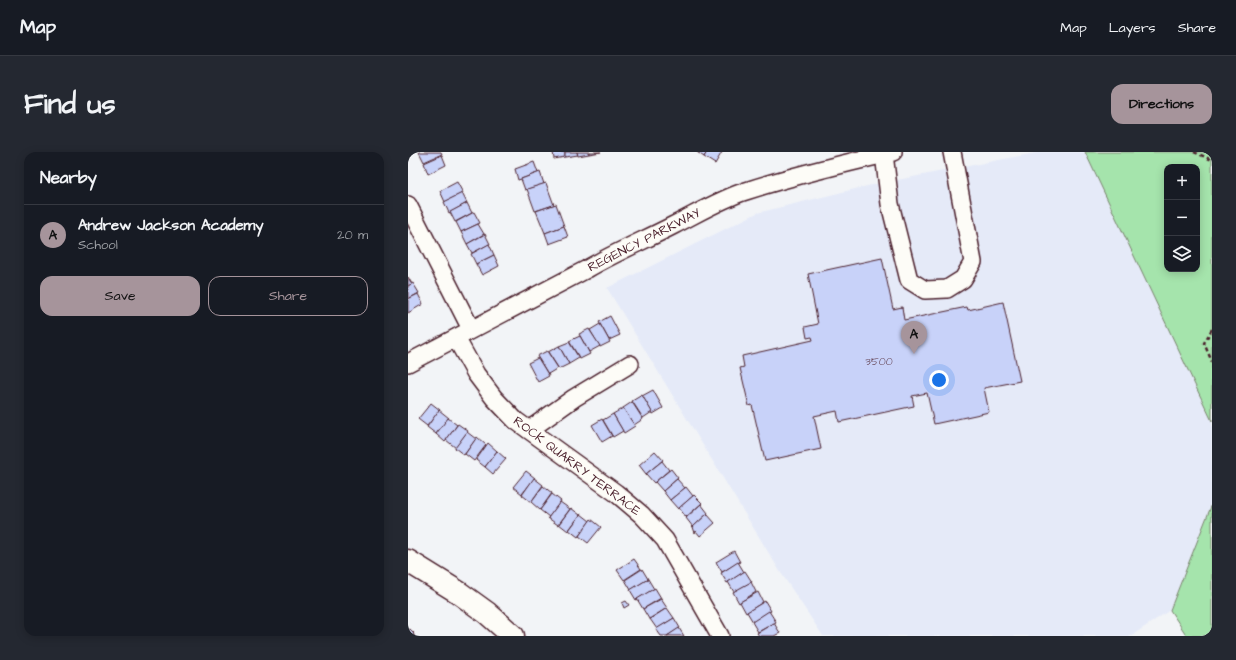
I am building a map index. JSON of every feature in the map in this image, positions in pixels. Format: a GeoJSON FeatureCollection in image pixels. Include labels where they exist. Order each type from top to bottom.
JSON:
{"type":"FeatureCollection","features":[{"type":"Feature","properties":{"kind":"main road"},"geometry":{"type":"LineString","coordinates":[[408,561],[464,596],[487,613],[513,636]]}},
{"type":"Feature","properties":{"kind":"street"},"geometry":{"type":"LineString","coordinates":[[888,153],[890,204],[909,280],[925,290],[947,289],[964,279],[973,262],[952,152]]}},
{"type":"Feature","properties":{"kind":"street","name":"REGENCY PARKWAY"},"geometry":{"type":"LineString","coordinates":[[408,363],[587,269],[614,253],[673,226],[713,204],[790,177],[888,153]]}},
{"type":"Feature","properties":{"kind":"street"},"geometry":{"type":"LineString","coordinates":[[408,205],[471,329]]}},
{"type":"Feature","properties":{"kind":"street","name":"ROCK QUARRY TERRACE"},"geometry":{"type":"LineString","coordinates":[[456,338],[476,374],[494,398],[515,420],[604,484],[642,515],[665,540],[720,636]]}},
{"type":"Feature","properties":{"kind":"street"},"geometry":{"type":"LineString","coordinates":[[529,430],[574,398],[630,364]]}},
{"type":"Feature","properties":{"kind":"path"},"geometry":{"type":"LineString","coordinates":[[1194,152],[1212,160]]}},
{"type":"Feature","properties":{"kind":"path"},"geometry":{"type":"LineString","coordinates":[[1212,329],[1204,343],[1212,362]]}},
{"type":"Feature","properties":{"kind":"shaded area"},"geometry":{"type":"Polygon","coordinates":[[[1040,152],[1085,152],[1212,421],[1212,504],[1170,610],[1131,636],[823,636],[781,573],[607,288],[757,213],[867,186],[1040,152]]]}},
{"type":"Feature","properties":{"kind":"green space"},"geometry":{"type":"Polygon","coordinates":[[[1085,152],[1212,152],[1212,421],[1085,152]]]}},
{"type":"Feature","properties":{"kind":"green space"},"geometry":{"type":"Polygon","coordinates":[[[1212,504],[1212,636],[1187,636],[1170,610],[1212,504]]]}},
{"type":"Feature","properties":{"kind":"building"},"geometry":{"type":"Polygon","coordinates":[[[419,152],[441,152],[442,154],[424,162],[419,152]]]}},
{"type":"Feature","properties":{"kind":"building"},"geometry":{"type":"Polygon","coordinates":[[[553,152],[565,152],[565,157],[554,159],[553,152]]]}},
{"type":"Feature","properties":{"kind":"building"},"geometry":{"type":"Polygon","coordinates":[[[565,152],[577,152],[578,155],[565,157],[565,152]]]}},
{"type":"Feature","properties":{"kind":"building"},"geometry":{"type":"Polygon","coordinates":[[[577,152],[589,152],[589,154],[578,156],[577,152]]]}},
{"type":"Feature","properties":{"kind":"building"},"geometry":{"type":"Polygon","coordinates":[[[589,152],[601,152],[589,154],[589,152]]]}},
{"type":"Feature","properties":{"kind":"building"},"geometry":{"type":"Polygon","coordinates":[[[697,152],[707,152],[704,157],[697,152]]]}},
{"type":"Feature","properties":{"kind":"building"},"geometry":{"type":"Polygon","coordinates":[[[707,152],[722,152],[715,164],[704,157],[707,152]]]}},
{"type":"Feature","properties":{"kind":"building"},"geometry":{"type":"Polygon","coordinates":[[[442,155],[446,165],[428,174],[424,163],[442,155]]]}},
{"type":"Feature","properties":{"kind":"building"},"geometry":{"type":"Polygon","coordinates":[[[534,162],[538,173],[518,180],[515,169],[534,162]]]}},
{"type":"Feature","properties":{"kind":"building"},"geometry":{"type":"Polygon","coordinates":[[[540,172],[544,184],[525,190],[521,179],[540,172]]]}},
{"type":"Feature","properties":{"kind":"building"},"geometry":{"type":"Polygon","coordinates":[[[457,182],[463,193],[445,202],[440,191],[457,182]]]}},
{"type":"Feature","properties":{"kind":"building"},"geometry":{"type":"Polygon","coordinates":[[[546,183],[554,205],[535,211],[527,189],[546,183]]]}},
{"type":"Feature","properties":{"kind":"building"},"geometry":{"type":"Polygon","coordinates":[[[462,193],[467,203],[449,213],[444,202],[462,193]]]}},
{"type":"Feature","properties":{"kind":"building"},"geometry":{"type":"Polygon","coordinates":[[[467,203],[472,213],[455,222],[450,212],[467,203]]]}},
{"type":"Feature","properties":{"kind":"building"},"geometry":{"type":"Polygon","coordinates":[[[556,204],[564,226],[545,233],[536,211],[556,204]]]}},
{"type":"Feature","properties":{"kind":"building"},"geometry":{"type":"Polygon","coordinates":[[[474,212],[480,223],[461,232],[456,222],[474,212]]]}},
{"type":"Feature","properties":{"kind":"building"},"geometry":{"type":"Polygon","coordinates":[[[478,224],[484,234],[467,244],[461,232],[478,224]]]}},
{"type":"Feature","properties":{"kind":"building"},"geometry":{"type":"Polygon","coordinates":[[[564,226],[568,237],[549,244],[545,233],[564,226]]]}},
{"type":"Feature","properties":{"kind":"building"},"geometry":{"type":"Polygon","coordinates":[[[485,234],[490,244],[472,253],[467,244],[485,234]]]}},
{"type":"Feature","properties":{"kind":"building"},"geometry":{"type":"Polygon","coordinates":[[[489,244],[494,255],[476,264],[471,254],[489,244]]]}},
{"type":"Feature","properties":{"kind":"building"},"geometry":{"type":"Polygon","coordinates":[[[494,255],[499,266],[482,275],[476,264],[494,255]]]}},
{"type":"Feature","properties":{"kind":"building"},"geometry":{"type":"Polygon","coordinates":[[[882,258],[893,309],[902,307],[904,320],[967,307],[968,310],[1003,302],[1020,381],[984,388],[989,412],[934,424],[927,393],[912,396],[914,406],[839,422],[837,411],[814,416],[821,449],[765,461],[752,405],[749,406],[740,368],[744,367],[742,356],[813,340],[812,337],[807,338],[805,327],[818,324],[808,274],[882,258]]]}},
{"type":"Feature","properties":{"kind":"building"},"geometry":{"type":"Polygon","coordinates":[[[408,277],[412,284],[408,286],[408,277]]]}},
{"type":"Feature","properties":{"kind":"building"},"geometry":{"type":"Polygon","coordinates":[[[413,283],[419,293],[408,299],[408,286],[413,283]]]}},
{"type":"Feature","properties":{"kind":"building"},"geometry":{"type":"Polygon","coordinates":[[[418,294],[423,304],[408,313],[408,299],[418,294]]]}},
{"type":"Feature","properties":{"kind":"building"},"geometry":{"type":"Polygon","coordinates":[[[610,316],[620,335],[609,340],[599,322],[610,316]]]}},
{"type":"Feature","properties":{"kind":"building"},"geometry":{"type":"Polygon","coordinates":[[[600,324],[610,342],[600,347],[590,330],[600,324]]]}},
{"type":"Feature","properties":{"kind":"building"},"geometry":{"type":"Polygon","coordinates":[[[589,329],[600,346],[589,352],[579,334],[589,329]]]}},
{"type":"Feature","properties":{"kind":"building"},"geometry":{"type":"Polygon","coordinates":[[[580,336],[590,354],[580,359],[569,341],[580,336]]]}},
{"type":"Feature","properties":{"kind":"building"},"geometry":{"type":"Polygon","coordinates":[[[569,342],[579,358],[569,364],[559,346],[569,342]]]}},
{"type":"Feature","properties":{"kind":"building"},"geometry":{"type":"Polygon","coordinates":[[[559,346],[569,364],[559,369],[548,352],[559,346]]]}},
{"type":"Feature","properties":{"kind":"building"},"geometry":{"type":"Polygon","coordinates":[[[547,351],[558,368],[548,374],[537,356],[547,351]]]}},
{"type":"Feature","properties":{"kind":"building"},"geometry":{"type":"Polygon","coordinates":[[[538,358],[549,376],[538,382],[528,363],[538,358]]]}},
{"type":"Feature","properties":{"kind":"building"},"geometry":{"type":"Polygon","coordinates":[[[653,390],[663,408],[653,414],[642,396],[653,390]]]}},
{"type":"Feature","properties":{"kind":"building"},"geometry":{"type":"Polygon","coordinates":[[[642,395],[652,412],[643,418],[632,401],[642,395]]]}},
{"type":"Feature","properties":{"kind":"building"},"geometry":{"type":"Polygon","coordinates":[[[632,402],[643,419],[634,425],[623,408],[632,402]]]}},
{"type":"Feature","properties":{"kind":"building"},"geometry":{"type":"Polygon","coordinates":[[[431,403],[440,410],[427,426],[418,419],[431,403]]]}},
{"type":"Feature","properties":{"kind":"building"},"geometry":{"type":"Polygon","coordinates":[[[623,408],[635,426],[624,433],[613,414],[623,408]]]}},
{"type":"Feature","properties":{"kind":"building"},"geometry":{"type":"Polygon","coordinates":[[[439,410],[449,418],[436,434],[427,427],[439,410]]]}},
{"type":"Feature","properties":{"kind":"building"},"geometry":{"type":"Polygon","coordinates":[[[613,414],[623,431],[613,437],[603,420],[613,414]]]}},
{"type":"Feature","properties":{"kind":"building"},"geometry":{"type":"Polygon","coordinates":[[[448,418],[457,425],[445,442],[436,434],[448,418]]]}},
{"type":"Feature","properties":{"kind":"building"},"geometry":{"type":"Polygon","coordinates":[[[602,419],[612,436],[602,442],[592,425],[602,419]]]}},
{"type":"Feature","properties":{"kind":"building"},"geometry":{"type":"Polygon","coordinates":[[[458,424],[468,431],[456,448],[446,440],[458,424]]]}},
{"type":"Feature","properties":{"kind":"building"},"geometry":{"type":"Polygon","coordinates":[[[467,432],[476,439],[464,455],[455,448],[467,432]]]}},
{"type":"Feature","properties":{"kind":"building"},"geometry":{"type":"Polygon","coordinates":[[[477,437],[486,445],[474,461],[465,454],[477,437]]]}},
{"type":"Feature","properties":{"kind":"building"},"geometry":{"type":"Polygon","coordinates":[[[488,443],[497,451],[485,467],[476,460],[488,443]]]}},
{"type":"Feature","properties":{"kind":"building"},"geometry":{"type":"Polygon","coordinates":[[[497,451],[506,459],[493,474],[485,467],[497,451]]]}},
{"type":"Feature","properties":{"kind":"building"},"geometry":{"type":"Polygon","coordinates":[[[655,451],[663,460],[646,474],[639,465],[655,451]]]}},
{"type":"Feature","properties":{"kind":"building"},"geometry":{"type":"Polygon","coordinates":[[[662,461],[669,470],[654,483],[646,474],[662,461]]]}},
{"type":"Feature","properties":{"kind":"building"},"geometry":{"type":"Polygon","coordinates":[[[671,469],[678,478],[663,491],[655,482],[671,469]]]}},
{"type":"Feature","properties":{"kind":"building"},"geometry":{"type":"Polygon","coordinates":[[[526,471],[535,478],[522,494],[513,487],[526,471]]]}},
{"type":"Feature","properties":{"kind":"building"},"geometry":{"type":"Polygon","coordinates":[[[534,478],[543,485],[531,502],[522,495],[534,478]]]}},
{"type":"Feature","properties":{"kind":"building"},"geometry":{"type":"Polygon","coordinates":[[[677,479],[685,488],[670,500],[663,491],[677,479]]]}},
{"type":"Feature","properties":{"kind":"building"},"geometry":{"type":"Polygon","coordinates":[[[543,486],[552,493],[540,510],[531,502],[543,486]]]}},
{"type":"Feature","properties":{"kind":"building"},"geometry":{"type":"Polygon","coordinates":[[[686,487],[693,496],[678,509],[670,500],[686,487]]]}},
{"type":"Feature","properties":{"kind":"building"},"geometry":{"type":"Polygon","coordinates":[[[552,494],[561,501],[549,517],[540,510],[552,494]]]}},
{"type":"Feature","properties":{"kind":"building"},"geometry":{"type":"Polygon","coordinates":[[[694,495],[702,503],[686,517],[679,508],[694,495]]]}},
{"type":"Feature","properties":{"kind":"building"},"geometry":{"type":"Polygon","coordinates":[[[560,502],[570,509],[558,525],[548,518],[560,502]]]}},
{"type":"Feature","properties":{"kind":"building"},"geometry":{"type":"Polygon","coordinates":[[[701,504],[708,513],[693,527],[686,518],[701,504]]]}},
{"type":"Feature","properties":{"kind":"building"},"geometry":{"type":"Polygon","coordinates":[[[571,508],[580,515],[568,531],[559,524],[571,508]]]}},
{"type":"Feature","properties":{"kind":"building"},"geometry":{"type":"Polygon","coordinates":[[[581,514],[590,521],[578,537],[569,530],[581,514]]]}},
{"type":"Feature","properties":{"kind":"building"},"geometry":{"type":"Polygon","coordinates":[[[707,514],[715,523],[700,536],[696,531],[695,533],[693,527],[707,514]]]}},
{"type":"Feature","properties":{"kind":"building"},"geometry":{"type":"Polygon","coordinates":[[[591,519],[601,527],[588,543],[579,536],[591,519]]]}},
{"type":"Feature","properties":{"kind":"building"},"geometry":{"type":"Polygon","coordinates":[[[734,551],[740,562],[722,572],[716,562],[734,551]]]}},
{"type":"Feature","properties":{"kind":"building"},"geometry":{"type":"Polygon","coordinates":[[[634,559],[641,569],[624,580],[617,570],[634,559]]]}},
{"type":"Feature","properties":{"kind":"building"},"geometry":{"type":"Polygon","coordinates":[[[738,562],[744,572],[727,583],[721,573],[738,562]]]}},
{"type":"Feature","properties":{"kind":"building"},"geometry":{"type":"Polygon","coordinates":[[[642,569],[648,579],[631,590],[625,580],[642,569]]]}},
{"type":"Feature","properties":{"kind":"building"},"geometry":{"type":"Polygon","coordinates":[[[745,571],[752,582],[734,592],[728,582],[745,571]]]}},
{"type":"Feature","properties":{"kind":"building"},"geometry":{"type":"Polygon","coordinates":[[[648,579],[654,589],[636,600],[630,590],[648,579]]]}},
{"type":"Feature","properties":{"kind":"building"},"geometry":{"type":"Polygon","coordinates":[[[751,582],[756,592],[739,603],[733,592],[751,582]]]}},
{"type":"Feature","properties":{"kind":"building"},"geometry":{"type":"Polygon","coordinates":[[[655,588],[661,598],[643,609],[637,599],[655,588]]]}},
{"type":"Feature","properties":{"kind":"building"},"geometry":{"type":"Polygon","coordinates":[[[758,592],[763,602],[746,613],[740,602],[758,592]]]}},
{"type":"Feature","properties":{"kind":"building"},"geometry":{"type":"Polygon","coordinates":[[[661,599],[667,608],[649,619],[643,609],[661,599]]]}},
{"type":"Feature","properties":{"kind":"building"},"geometry":{"type":"Polygon","coordinates":[[[626,601],[629,605],[624,608],[622,603],[626,601]]]}},
{"type":"Feature","properties":{"kind":"building"},"geometry":{"type":"Polygon","coordinates":[[[765,601],[771,611],[753,622],[747,612],[765,601]]]}},
{"type":"Feature","properties":{"kind":"building"},"geometry":{"type":"Polygon","coordinates":[[[667,608],[674,618],[657,629],[650,619],[667,608]]]}},
{"type":"Feature","properties":{"kind":"building"},"geometry":{"type":"Polygon","coordinates":[[[769,611],[776,622],[758,632],[752,622],[769,611]]]}},
{"type":"Feature","properties":{"kind":"building"},"geometry":{"type":"Polygon","coordinates":[[[674,618],[680,628],[667,636],[661,636],[656,629],[674,618]]]}},
{"type":"Feature","properties":{"kind":"building"},"geometry":{"type":"Polygon","coordinates":[[[774,623],[780,633],[774,636],[759,636],[757,633],[774,623]]]}},
{"type":"Feature","properties":{"kind":"building"},"geometry":{"type":"Polygon","coordinates":[[[679,628],[684,636],[667,636],[679,628]]]}},
{"type":"Feature","properties":{"kind":"building"},"geometry":{"type":"Polygon","coordinates":[[[410,629],[415,636],[408,636],[408,630],[410,629]]]}},
{"type":"Feature","properties":{"kind":"place","name":"Andrew Jackson Academy"},"geometry":{"type":"Point","coordinates":[914,354]}}]}
